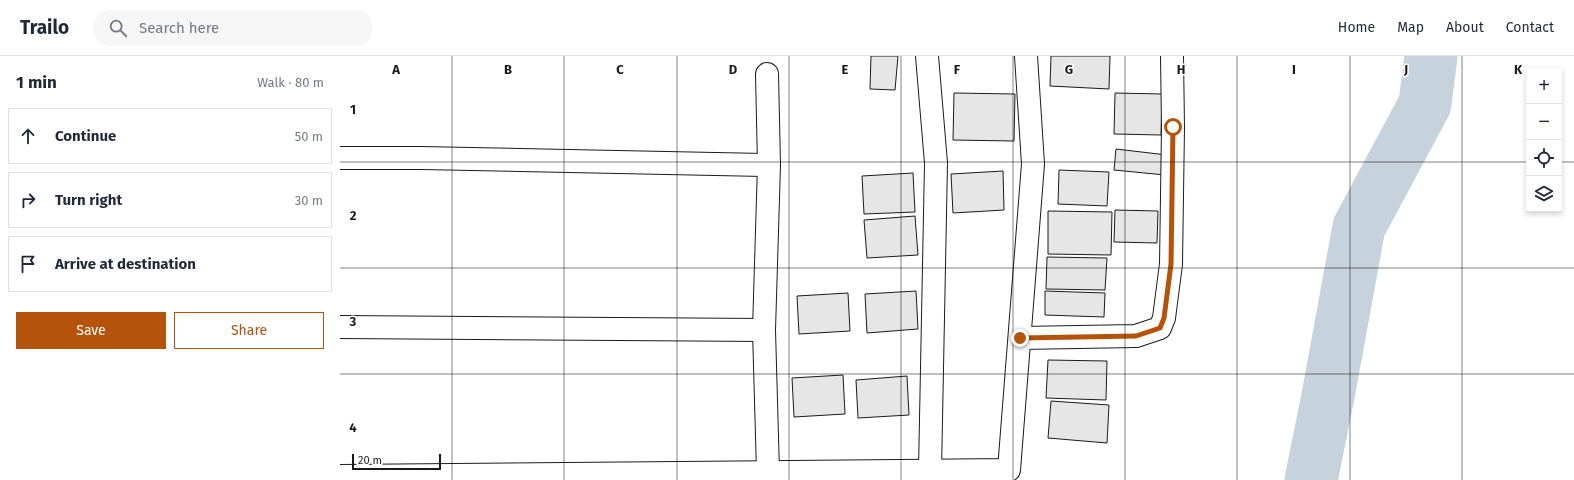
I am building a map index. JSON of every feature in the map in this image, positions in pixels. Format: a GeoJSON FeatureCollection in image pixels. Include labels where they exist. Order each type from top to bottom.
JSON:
{"type":"FeatureCollection","features":[{"type":"Feature","properties":{"kind":"street"},"geometry":{"type":"LineString","coordinates":[[926,56],[936,164],[930,471]]}},
{"type":"Feature","properties":{"kind":"street"},"geometry":{"type":"LineString","coordinates":[[340,476],[1009,470],[1033,164],[1026,56]]}},
{"type":"Feature","properties":{"kind":"street"},"geometry":{"type":"LineString","coordinates":[[1020,338],[1136,336],[1160,328],[1164,318],[1171,264],[1173,127],[1172,56]]}},
{"type":"Feature","properties":{"kind":"street"},"geometry":{"type":"LineString","coordinates":[[767,74],[769,165],[764,330],[768,472]]}},
{"type":"Feature","properties":{"kind":"street"},"geometry":{"type":"LineString","coordinates":[[340,158],[421,158],[769,165]]}},
{"type":"Feature","properties":{"kind":"street"},"geometry":{"type":"LineString","coordinates":[[340,327],[764,330]]}},
{"type":"Feature","properties":{"kind":"building"},"geometry":{"type":"Polygon","coordinates":[[[871,56],[898,56],[895,90],[870,89],[871,56]]]}},
{"type":"Feature","properties":{"kind":"building"},"geometry":{"type":"Polygon","coordinates":[[[1051,56],[1110,56],[1109,89],[1050,86],[1051,56]]]}},
{"type":"Feature","properties":{"kind":"building"},"geometry":{"type":"Polygon","coordinates":[[[954,93],[1015,94],[1014,141],[953,140],[954,93]]]}},
{"type":"Feature","properties":{"kind":"building"},"geometry":{"type":"Polygon","coordinates":[[[1115,93],[1162,94],[1161,135],[1114,134],[1115,93]]]}},
{"type":"Feature","properties":{"kind":"building"},"geometry":{"type":"Polygon","coordinates":[[[1116,149],[1167,155],[1165,175],[1114,170],[1116,149]]]}},
{"type":"Feature","properties":{"kind":"building"},"geometry":{"type":"Polygon","coordinates":[[[1059,170],[1109,172],[1107,206],[1058,204],[1059,170]]]}},
{"type":"Feature","properties":{"kind":"building"},"geometry":{"type":"Polygon","coordinates":[[[1003,171],[1004,210],[953,213],[951,174],[1003,171]]]}},
{"type":"Feature","properties":{"kind":"building"},"geometry":{"type":"Polygon","coordinates":[[[913,173],[915,212],[864,214],[862,176],[913,173]]]}},
{"type":"Feature","properties":{"kind":"building"},"geometry":{"type":"Polygon","coordinates":[[[1115,210],[1158,211],[1157,243],[1114,242],[1115,210]]]}},
{"type":"Feature","properties":{"kind":"building"},"geometry":{"type":"Polygon","coordinates":[[[1048,211],[1112,212],[1111,255],[1048,254],[1048,211]]]}},
{"type":"Feature","properties":{"kind":"building"},"geometry":{"type":"Polygon","coordinates":[[[915,216],[918,255],[867,258],[864,220],[915,216]]]}},
{"type":"Feature","properties":{"kind":"building"},"geometry":{"type":"Polygon","coordinates":[[[1047,257],[1107,258],[1105,290],[1046,289],[1047,257]]]}},
{"type":"Feature","properties":{"kind":"building"},"geometry":{"type":"Polygon","coordinates":[[[916,291],[918,329],[867,333],[865,294],[916,291]]]}},
{"type":"Feature","properties":{"kind":"building"},"geometry":{"type":"Polygon","coordinates":[[[1045,291],[1105,293],[1104,317],[1045,315],[1045,291]]]}},
{"type":"Feature","properties":{"kind":"building"},"geometry":{"type":"Polygon","coordinates":[[[848,293],[850,331],[799,334],[797,296],[848,293]]]}},
{"type":"Feature","properties":{"kind":"building"},"geometry":{"type":"Polygon","coordinates":[[[1048,360],[1107,361],[1106,400],[1046,398],[1048,360]]]}},
{"type":"Feature","properties":{"kind":"building"},"geometry":{"type":"Polygon","coordinates":[[[843,375],[845,414],[794,417],[792,378],[843,375]]]}},
{"type":"Feature","properties":{"kind":"building"},"geometry":{"type":"Polygon","coordinates":[[[907,376],[909,415],[858,418],[856,380],[907,376]]]}},
{"type":"Feature","properties":{"kind":"building"},"geometry":{"type":"Polygon","coordinates":[[[1051,401],[1109,405],[1107,443],[1048,438],[1051,401]]]}},
{"type":"Feature","properties":{"kind":"waterway"},"geometry":{"type":"LineString","coordinates":[[1311,480],[1359,227],[1425,104],[1431,56]]}},
{"type":"Feature","properties":{"kind":"route"},"geometry":{"type":"LineString","coordinates":[[1020,338],[1136,336],[1160,328],[1164,318],[1171,264],[1173,127]]}}]}
